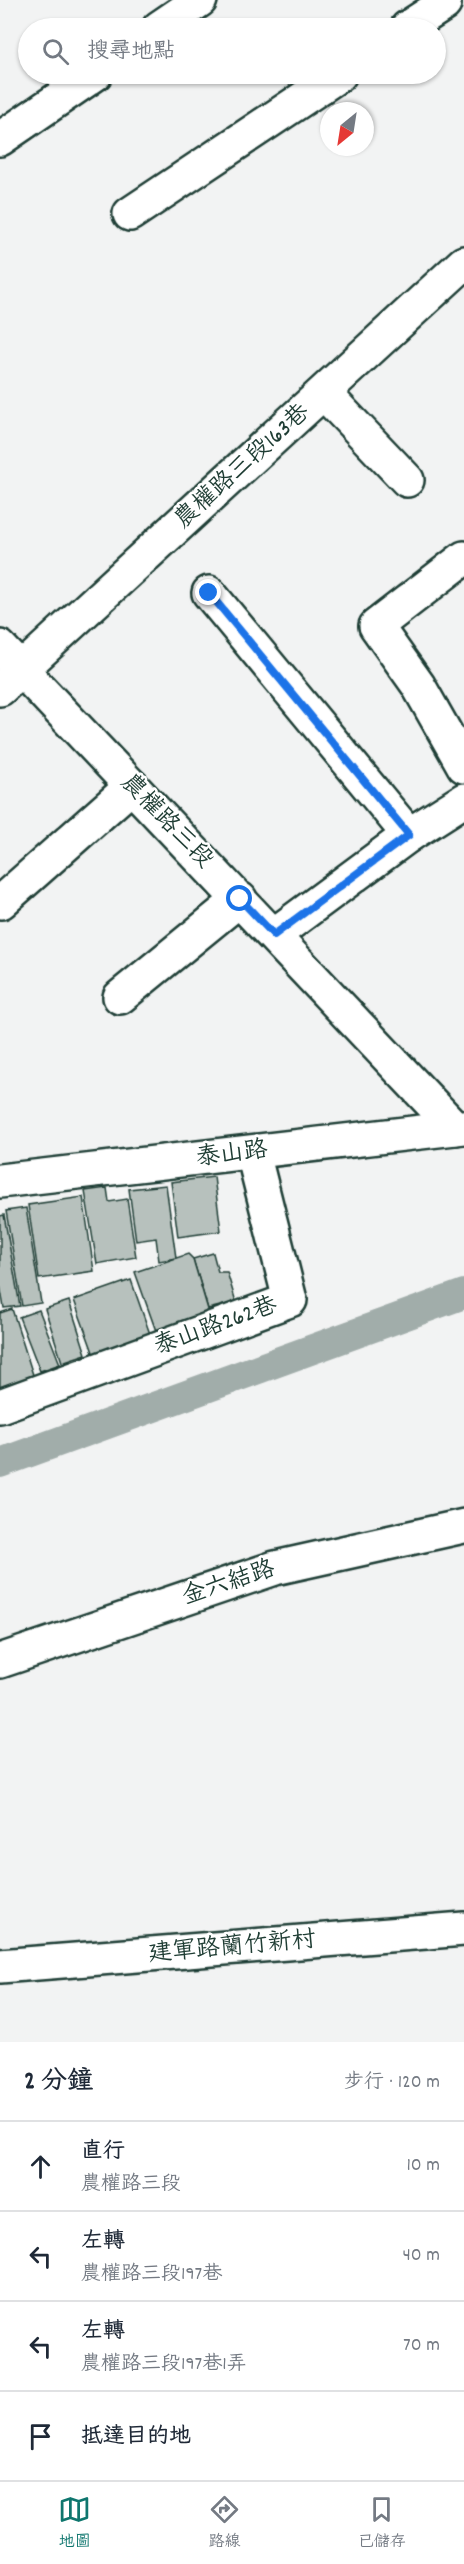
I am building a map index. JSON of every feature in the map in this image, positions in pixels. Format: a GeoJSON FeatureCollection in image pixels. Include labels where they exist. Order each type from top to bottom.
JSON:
{"type":"FeatureCollection","features":[{"type":"Feature","properties":{"kind":"street"},"geometry":{"type":"LineString","coordinates":[[174,18],[201,0]]}},
{"type":"Feature","properties":{"kind":"street"},"geometry":{"type":"LineString","coordinates":[[430,18],[449,10]]}},
{"type":"Feature","properties":{"kind":"street"},"geometry":{"type":"LineString","coordinates":[[0,139],[80,84]]}},
{"type":"Feature","properties":{"kind":"street"},"geometry":{"type":"LineString","coordinates":[[130,214],[325,84]]}},
{"type":"Feature","properties":{"kind":"street","name":"農權路三段163巷"},"geometry":{"type":"LineString","coordinates":[[7,669],[324,393],[457,282]]}},
{"type":"Feature","properties":{"kind":"street"},"geometry":{"type":"LineString","coordinates":[[324,393],[407,480]]}},
{"type":"Feature","properties":{"kind":"street"},"geometry":{"type":"LineString","coordinates":[[463,760],[418,685],[376,626],[464,558]]}},
{"type":"Feature","properties":{"kind":"street"},"geometry":{"type":"LineString","coordinates":[[209,593],[409,835]]}},
{"type":"Feature","properties":{"kind":"street","name":"農權路三段"},"geometry":{"type":"LineString","coordinates":[[7,669],[132,786],[460,1128]]}},
{"type":"Feature","properties":{"kind":"street"},"geometry":{"type":"LineString","coordinates":[[1,903],[132,786]]}},
{"type":"Feature","properties":{"kind":"street"},"geometry":{"type":"LineString","coordinates":[[274,935],[409,835],[464,800]]}},
{"type":"Feature","properties":{"kind":"street"},"geometry":{"type":"LineString","coordinates":[[120,997],[240,899]]}},
{"type":"Feature","properties":{"kind":"street","name":"泰山路"},"geometry":{"type":"LineString","coordinates":[[0,1181],[460,1128]]}},
{"type":"Feature","properties":{"kind":"street","name":"泰山路262巷"},"geometry":{"type":"LineString","coordinates":[[0,1406],[290,1300],[253,1153]]}},
{"type":"Feature","properties":{"kind":"street","name":"金六結路"},"geometry":{"type":"LineString","coordinates":[[0,1661],[275,1568],[464,1526]]}},
{"type":"Feature","properties":{"kind":"street","name":"建軍路蘭竹新村"},"geometry":{"type":"LineString","coordinates":[[0,1966],[464,1929]]}},
{"type":"Feature","properties":{"kind":"building"},"geometry":{"type":"Polygon","coordinates":[[[214,1177],[221,1231],[178,1237],[171,1182],[214,1177]]]}},
{"type":"Feature","properties":{"kind":"building"},"geometry":{"type":"Polygon","coordinates":[[[166,1185],[176,1258],[159,1261],[156,1238],[136,1241],[129,1189],[166,1185]]]}},
{"type":"Feature","properties":{"kind":"building"},"geometry":{"type":"Polygon","coordinates":[[[107,1188],[109,1202],[127,1199],[136,1257],[97,1264],[85,1191],[107,1188]]]}},
{"type":"Feature","properties":{"kind":"building"},"geometry":{"type":"Polygon","coordinates":[[[83,1197],[94,1271],[39,1279],[28,1205],[83,1197]]]}},
{"type":"Feature","properties":{"kind":"building"},"geometry":{"type":"Polygon","coordinates":[[[26,1208],[41,1303],[22,1306],[6,1211],[26,1208]]]}},
{"type":"Feature","properties":{"kind":"building"},"geometry":{"type":"Polygon","coordinates":[[[4,1215],[20,1306],[4,1308],[0,1285],[0,1216],[4,1215]]]}},
{"type":"Feature","properties":{"kind":"building"},"geometry":{"type":"Polygon","coordinates":[[[213,1253],[218,1272],[227,1272],[236,1302],[208,1309],[193,1259],[213,1253]]]}},
{"type":"Feature","properties":{"kind":"building"},"geometry":{"type":"Polygon","coordinates":[[[188,1254],[193,1259],[209,1313],[156,1331],[135,1272],[188,1254]]]}},
{"type":"Feature","properties":{"kind":"building"},"geometry":{"type":"Polygon","coordinates":[[[131,1280],[150,1334],[94,1355],[74,1300],[131,1280]]]}},
{"type":"Feature","properties":{"kind":"building"},"geometry":{"type":"Polygon","coordinates":[[[69,1301],[86,1354],[62,1362],[45,1309],[69,1301]]]}},
{"type":"Feature","properties":{"kind":"building"},"geometry":{"type":"Polygon","coordinates":[[[12,1309],[34,1378],[0,1388],[0,1313],[12,1309]]]}},
{"type":"Feature","properties":{"kind":"building"},"geometry":{"type":"Polygon","coordinates":[[[39,1310],[60,1364],[40,1371],[19,1317],[39,1310]]]}},
{"type":"Feature","properties":{"kind":"waterway"},"geometry":{"type":"LineString","coordinates":[[0,1463],[464,1294]]}},
{"type":"Feature","properties":{"kind":"route"},"geometry":{"type":"LineString","coordinates":[[209,593],[409,835],[274,935],[240,899]]}}]}
